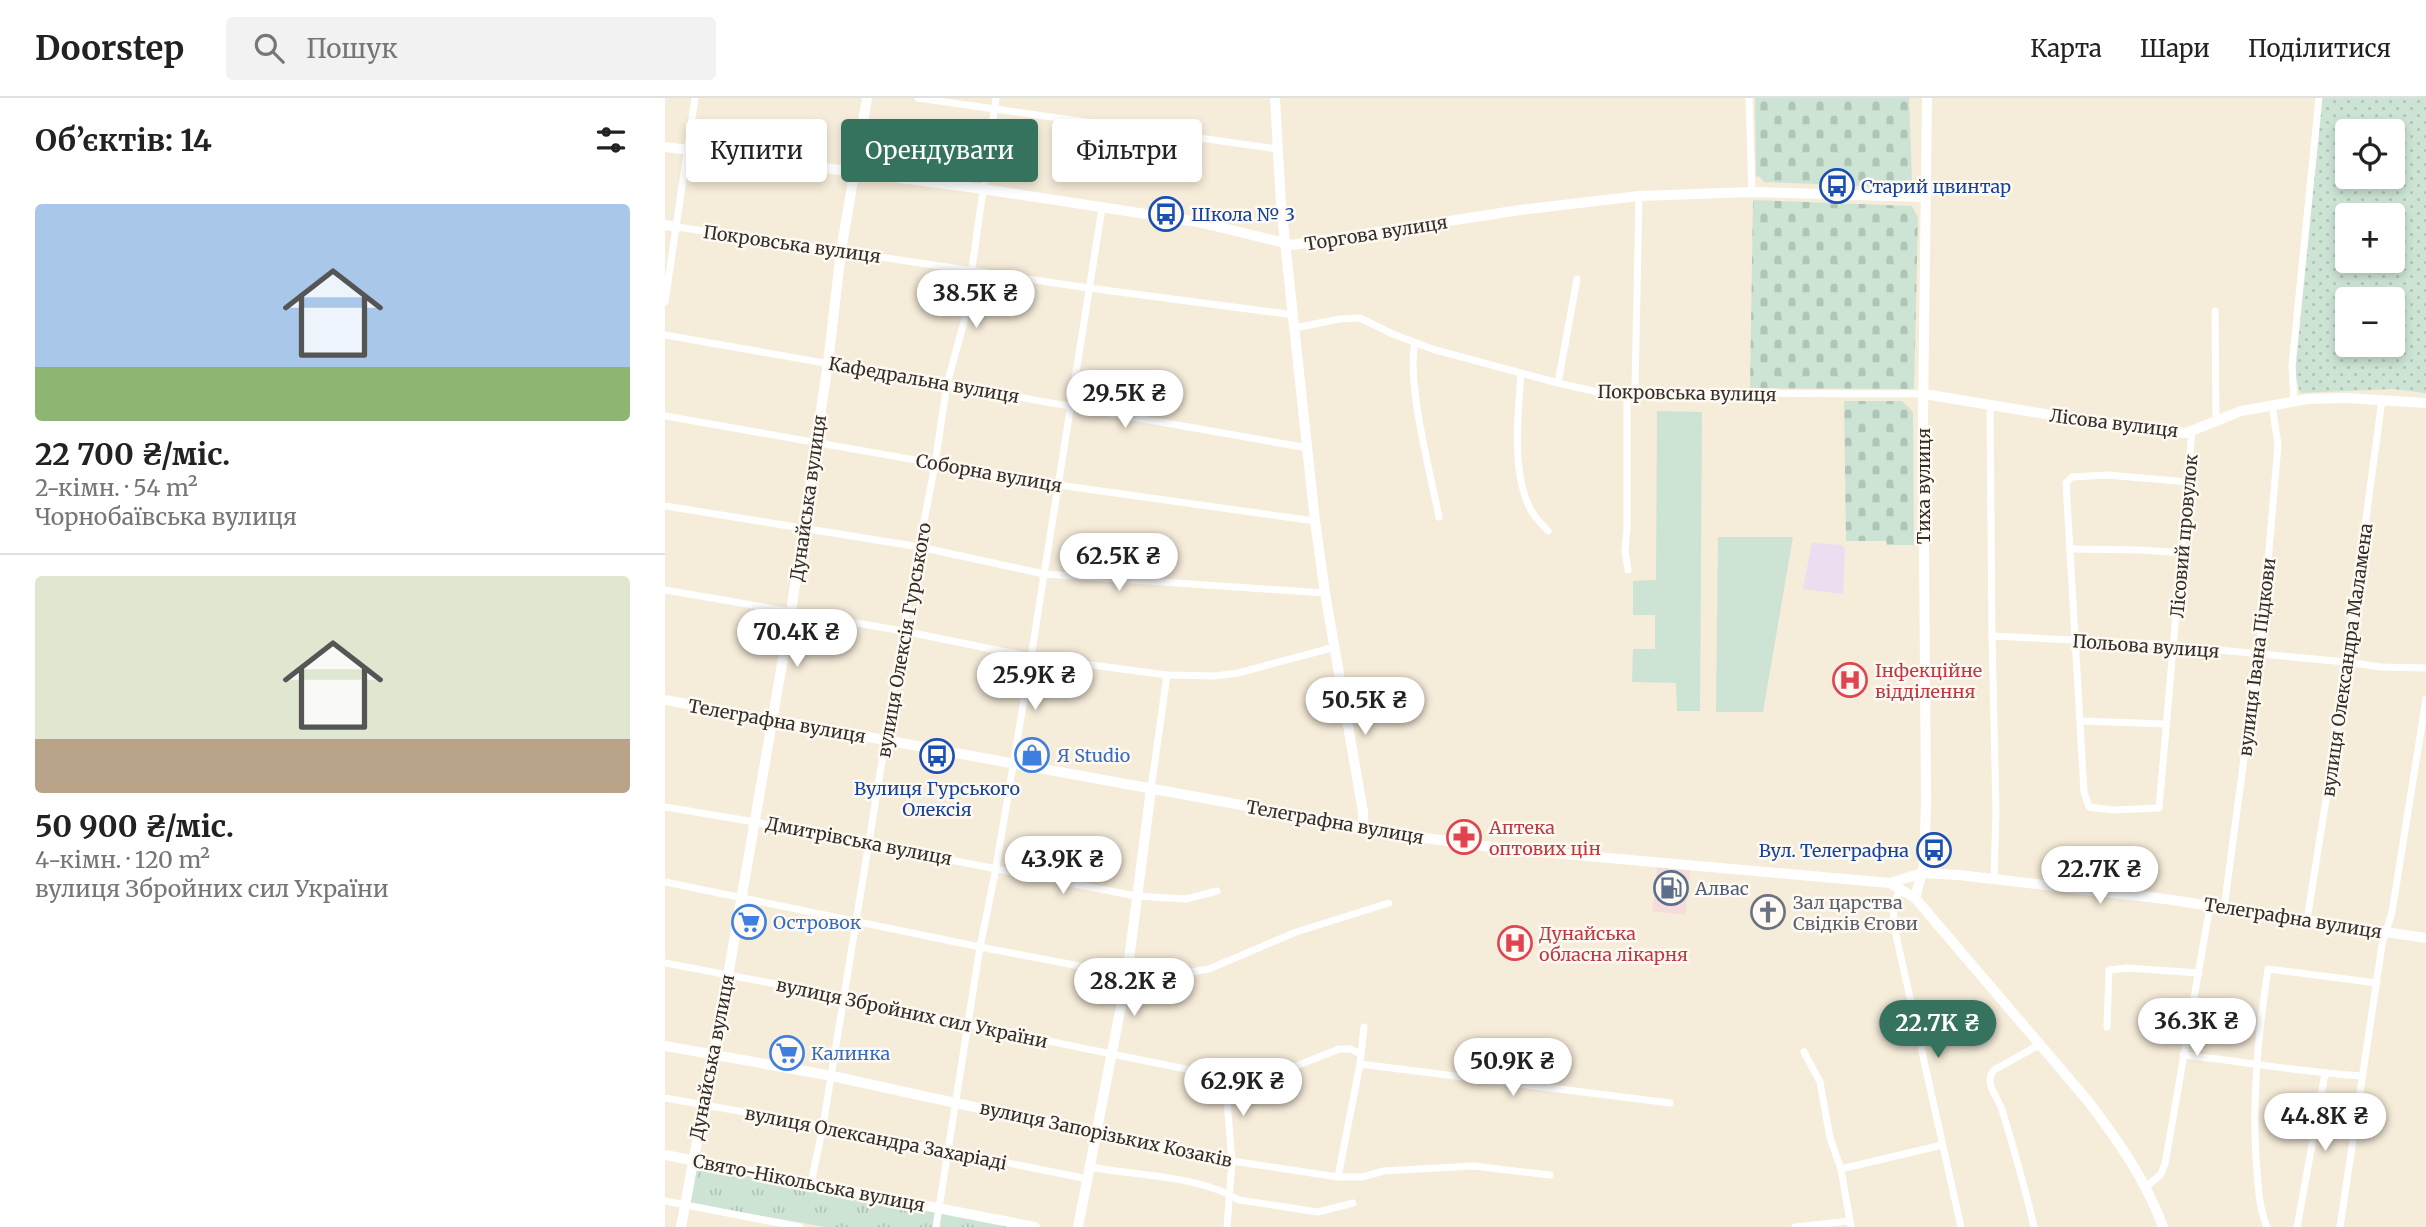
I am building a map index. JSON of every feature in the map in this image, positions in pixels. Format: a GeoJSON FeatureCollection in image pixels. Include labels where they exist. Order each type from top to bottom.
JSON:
{"type":"FeatureCollection","features":[{"type":"Feature","properties":{"kind":"main road","name":"Дунайська вулиця"},"geometry":{"type":"LineString","coordinates":[[864,119],[867,98]]}},
{"type":"Feature","properties":{"kind":"main road"},"geometry":{"type":"LineString","coordinates":[[1275,98],[1281,205],[1315,521],[1363,827]]}},
{"type":"Feature","properties":{"kind":"main road","name":"Тиха вулиця"},"geometry":{"type":"LineString","coordinates":[[1915,898],[1924,860],[1926,803],[1924,394],[1927,98]]}},
{"type":"Feature","properties":{"kind":"main road","name":"Торгова вулиця"},"geometry":{"type":"LineString","coordinates":[[665,147],[686,150]]}},
{"type":"Feature","properties":{"kind":"main road","name":"Дунайська вулиця"},"geometry":{"type":"LineString","coordinates":[[681,1227],[791,612],[828,363],[841,251],[853,182]]}},
{"type":"Feature","properties":{"kind":"main road","name":"Торгова вулиця"},"geometry":{"type":"LineString","coordinates":[[927,182],[1198,222],[1286,245],[1308,244],[1507,212],[1639,196],[1752,192],[1925,197]]}},
{"type":"Feature","properties":{"kind":"main road","name":"Покровська вулиця"},"geometry":{"type":"LineString","coordinates":[[665,225],[677,227]]}},
{"type":"Feature","properties":{"kind":"main road","name":"Лісова вулиця"},"geometry":{"type":"LineString","coordinates":[[1924,394],[2152,431],[2180,433],[2192,431],[2241,411],[2294,401],[2325,398],[2426,403]]}},
{"type":"Feature","properties":{"kind":"main road","name":"Телеграфна вулиця"},"geometry":{"type":"LineString","coordinates":[[665,700],[1363,827],[1507,849],[1889,883],[1921,873],[1994,879],[2210,906],[2426,938]]}},
{"type":"Feature","properties":{"kind":"main road"},"geometry":{"type":"LineString","coordinates":[[1078,1227],[1127,975],[1151,789]]}},
{"type":"Feature","properties":{"kind":"main road"},"geometry":{"type":"LineString","coordinates":[[1889,883],[1915,898],[2104,1122],[2146,1187],[2163,1227]]}},
{"type":"Feature","properties":{"kind":"main road","name":"вулиця Запорізьких Козаків"},"geometry":{"type":"LineString","coordinates":[[665,1046],[832,1076],[1097,1134]]}},
{"type":"Feature","properties":{"kind":"main road","name":"Свято-Нікольська вулиця"},"geometry":{"type":"LineString","coordinates":[[665,1155],[1035,1227]]}},
{"type":"Feature","properties":{"kind":"street"},"geometry":{"type":"LineString","coordinates":[[692,119],[695,98]]}},
{"type":"Feature","properties":{"kind":"street"},"geometry":{"type":"LineString","coordinates":[[918,98],[1277,149]]}},
{"type":"Feature","properties":{"kind":"street","name":"вулиця Олексія Гурського"},"geometry":{"type":"LineString","coordinates":[[811,1183],[832,1076],[947,384],[965,318],[996,98]]}},
{"type":"Feature","properties":{"kind":"street"},"geometry":{"type":"LineString","coordinates":[[1749,98],[1752,192]]}},
{"type":"Feature","properties":{"kind":"street"},"geometry":{"type":"LineString","coordinates":[[2294,401],[2291,365],[2319,98]]}},
{"type":"Feature","properties":{"kind":"street"},"geometry":{"type":"LineString","coordinates":[[665,302],[686,164]]}},
{"type":"Feature","properties":{"kind":"street"},"geometry":{"type":"LineString","coordinates":[[1628,570],[1625,551],[1627,394],[1635,388],[1639,196]]}},
{"type":"Feature","properties":{"kind":"street"},"geometry":{"type":"LineString","coordinates":[[936,1227],[1103,208]]}},
{"type":"Feature","properties":{"kind":"street","name":"Покровська вулиця"},"geometry":{"type":"LineString","coordinates":[[677,227],[1089,288],[1294,315]]}},
{"type":"Feature","properties":{"kind":"street"},"geometry":{"type":"LineString","coordinates":[[1558,383],[1577,279]]}},
{"type":"Feature","properties":{"kind":"street"},"geometry":{"type":"LineString","coordinates":[[2215,311],[2216,420]]}},
{"type":"Feature","properties":{"kind":"street","name":"Покровська вулиця"},"geometry":{"type":"LineString","coordinates":[[1295,328],[1356,317],[1415,344],[1521,374],[1602,393],[1924,394]]}},
{"type":"Feature","properties":{"kind":"street","name":"Кафедральна вулиця"},"geometry":{"type":"LineString","coordinates":[[665,335],[1308,448]]}},
{"type":"Feature","properties":{"kind":"street"},"geometry":{"type":"LineString","coordinates":[[1415,344],[1413,364],[1417,399],[1439,517]]}},
{"type":"Feature","properties":{"kind":"street"},"geometry":{"type":"LineString","coordinates":[[1521,374],[1518,445],[1523,490],[1532,512],[1548,531]]}},
{"type":"Feature","properties":{"kind":"street","name":"вулиця Олександра Маламена"},"geometry":{"type":"LineString","coordinates":[[2307,920],[2347,662],[2382,400]]}},
{"type":"Feature","properties":{"kind":"street","name":"вулиця Івана Підкови"},"geometry":{"type":"LineString","coordinates":[[2224,908],[2260,653],[2278,445],[2272,405]]}},
{"type":"Feature","properties":{"kind":"street"},"geometry":{"type":"LineString","coordinates":[[1990,406],[1996,811],[1994,879]]}},
{"type":"Feature","properties":{"kind":"street","name":"Соборна вулиця"},"geometry":{"type":"LineString","coordinates":[[665,416],[1058,485],[1315,521]]}},
{"type":"Feature","properties":{"kind":"street","name":"Лісовий провулок"},"geometry":{"type":"LineString","coordinates":[[2081,721],[2084,792],[2089,807],[2112,810],[2159,808],[2192,431]]}},
{"type":"Feature","properties":{"kind":"street"},"geometry":{"type":"LineString","coordinates":[[2166,724],[2081,721],[2065,488],[2072,477],[2107,475],[2189,482]]}},
{"type":"Feature","properties":{"kind":"street"},"geometry":{"type":"LineString","coordinates":[[665,506],[920,547],[1044,575],[1325,593]]}},
{"type":"Feature","properties":{"kind":"street"},"geometry":{"type":"LineString","coordinates":[[2070,549],[2182,553]]}},
{"type":"Feature","properties":{"kind":"street"},"geometry":{"type":"LineString","coordinates":[[665,590],[904,631],[1031,657],[1167,675],[1215,676],[1238,673],[1335,647]]}},
{"type":"Feature","properties":{"kind":"street","name":"Польова вулиця"},"geometry":{"type":"LineString","coordinates":[[1992,636],[2175,646],[2381,667],[2426,668]]}},
{"type":"Feature","properties":{"kind":"street"},"geometry":{"type":"LineString","coordinates":[[1151,789],[1167,675]]}},
{"type":"Feature","properties":{"kind":"street"},"geometry":{"type":"LineString","coordinates":[[2340,1227],[2377,983],[2411,803],[2426,699]]}},
{"type":"Feature","properties":{"kind":"street","name":"Дмитрівська вулиця"},"geometry":{"type":"LineString","coordinates":[[665,807],[1136,896],[1186,899],[1217,891]]}},
{"type":"Feature","properties":{"kind":"street"},"geometry":{"type":"LineString","coordinates":[[665,882],[980,947],[1155,978],[1209,969],[1296,932],[1389,903]]}},
{"type":"Feature","properties":{"kind":"street"},"geometry":{"type":"LineString","coordinates":[[1902,889],[1893,902],[1894,926],[1961,1227]]}},
{"type":"Feature","properties":{"kind":"street"},"geometry":{"type":"LineString","coordinates":[[2146,1187],[2161,1174],[2165,1164],[2210,906]]}},
{"type":"Feature","properties":{"kind":"street","name":"вулиця Збройних сил України"},"geometry":{"type":"LineString","coordinates":[[665,963],[844,997],[1225,1077],[1276,1074],[1339,1049],[1351,1049],[1360,1054]]}},
{"type":"Feature","properties":{"kind":"street"},"geometry":{"type":"LineString","coordinates":[[2107,1027],[2109,970],[2127,968],[2199,973]]}},
{"type":"Feature","properties":{"kind":"street"},"geometry":{"type":"LineString","coordinates":[[2267,1227],[2259,1199],[2253,1116],[2255,1063],[2268,969],[2377,983]]}},
{"type":"Feature","properties":{"kind":"street"},"geometry":{"type":"LineString","coordinates":[[1338,1177],[1360,1064],[1364,1027]]}},
{"type":"Feature","properties":{"kind":"street"},"geometry":{"type":"LineString","coordinates":[[2034,1227],[2016,1154],[1999,1100],[1989,1081],[1994,1070],[2039,1045]]}},
{"type":"Feature","properties":{"kind":"street"},"geometry":{"type":"LineString","coordinates":[[1795,1227],[1850,1224],[1841,1169],[1831,1138],[1820,1082],[1804,1052]]}},
{"type":"Feature","properties":{"kind":"street"},"geometry":{"type":"LineString","coordinates":[[2183,1055],[2325,1074],[2363,1076]]}},
{"type":"Feature","properties":{"kind":"street"},"geometry":{"type":"LineString","coordinates":[[1360,1064],[1670,1103]]}},
{"type":"Feature","properties":{"kind":"street"},"geometry":{"type":"LineString","coordinates":[[2297,1227],[2325,1074]]}},
{"type":"Feature","properties":{"kind":"street"},"geometry":{"type":"LineString","coordinates":[[1225,1077],[1232,1161],[1227,1227]]}},
{"type":"Feature","properties":{"kind":"street","name":"вулиця Олександра Захаріаді"},"geometry":{"type":"LineString","coordinates":[[665,1098],[823,1126],[1087,1179]]}},
{"type":"Feature","properties":{"kind":"street","name":"вулиця Запорізьких Козаків"},"geometry":{"type":"LineString","coordinates":[[1097,1134],[1232,1161],[1338,1177],[1362,1177],[1384,1171],[1474,1166],[1550,1175]]}},
{"type":"Feature","properties":{"kind":"street"},"geometry":{"type":"LineString","coordinates":[[1841,1169],[1941,1145]]}},
{"type":"Feature","properties":{"kind":"street"},"geometry":{"type":"LineString","coordinates":[[1090,1167],[1184,1181],[1230,1194],[1239,1200],[1318,1212],[1353,1203]]}},
{"type":"Feature","properties":{"kind":"street"},"geometry":{"type":"LineString","coordinates":[[665,1201],[800,1227]]}},
{"type":"Feature","properties":{"kind":"shaded area"},"geometry":{"type":"Polygon","coordinates":[[[1812,543],[1842,545],[1845,548],[1843,594],[1803,589],[1812,543]]]}},
{"type":"Feature","properties":{"kind":"shaded area","name":"Алвас"},"geometry":{"type":"Polygon","coordinates":[[[1658,861],[1691,864],[1685,915],[1652,911],[1658,861]]]}},
{"type":"Feature","properties":{"kind":"green space"},"geometry":{"type":"Polygon","coordinates":[[[1755,98],[1909,98],[1912,182],[1908,188],[1764,182],[1756,176],[1755,98]]]}},
{"type":"Feature","properties":{"kind":"green space"},"geometry":{"type":"Polygon","coordinates":[[[2322,98],[2426,98],[2426,393],[2393,389],[2300,393],[2295,374],[2322,98]]]}},
{"type":"Feature","properties":{"kind":"green space"},"geometry":{"type":"Polygon","coordinates":[[[1753,200],[1912,206],[1918,218],[1914,389],[1750,388],[1753,200]]]}},
{"type":"Feature","properties":{"kind":"green space"},"geometry":{"type":"Polygon","coordinates":[[[1844,401],[1902,401],[1913,412],[1914,545],[1887,545],[1886,541],[1846,541],[1844,401]]]}},
{"type":"Feature","properties":{"kind":"green space"},"geometry":{"type":"Polygon","coordinates":[[[1657,411],[1702,412],[1700,711],[1677,711],[1676,683],[1632,682],[1633,649],[1655,649],[1655,615],[1633,615],[1633,581],[1656,580],[1657,411]]]}},
{"type":"Feature","properties":{"kind":"green space"},"geometry":{"type":"Polygon","coordinates":[[[1718,537],[1793,537],[1763,712],[1716,712],[1718,537]]]}},
{"type":"Feature","properties":{"kind":"green space"},"geometry":{"type":"Polygon","coordinates":[[[696,1167],[1019,1227],[825,1227],[695,1204],[690,1202],[696,1167]]]}},
{"type":"Feature","properties":{"kind":"place","name":"Старий цвинтар"},"geometry":{"type":"Point","coordinates":[1837,186]}},
{"type":"Feature","properties":{"kind":"place","name":"Школа № 3"},"geometry":{"type":"Point","coordinates":[1166,214]}},
{"type":"Feature","properties":{"kind":"place","name":"Інфекційне відділення"},"geometry":{"type":"Point","coordinates":[1850,680]}},
{"type":"Feature","properties":{"kind":"place","name":"Я Studio"},"geometry":{"type":"Point","coordinates":[1032,755]}},
{"type":"Feature","properties":{"kind":"place","name":"Вулиця Гурського Олексія"},"geometry":{"type":"Point","coordinates":[937,756]}},
{"type":"Feature","properties":{"kind":"place","name":"Аптека оптових цін"},"geometry":{"type":"Point","coordinates":[1464,837]}},
{"type":"Feature","properties":{"kind":"place","name":"Вул. Телеграфна"},"geometry":{"type":"Point","coordinates":[1934,850]}},
{"type":"Feature","properties":{"kind":"place","name":"Алвас"},"geometry":{"type":"Point","coordinates":[1671,888]}},
{"type":"Feature","properties":{"kind":"place","name":"Зал царства Свідків Єгови"},"geometry":{"type":"Point","coordinates":[1768,912]}},
{"type":"Feature","properties":{"kind":"place","name":"Островок"},"geometry":{"type":"Point","coordinates":[749,922]}},
{"type":"Feature","properties":{"kind":"place","name":"Дунайська обласна лікарня"},"geometry":{"type":"Point","coordinates":[1515,943]}},
{"type":"Feature","properties":{"kind":"place","name":"Калинка"},"geometry":{"type":"Point","coordinates":[787,1053]}}]}
